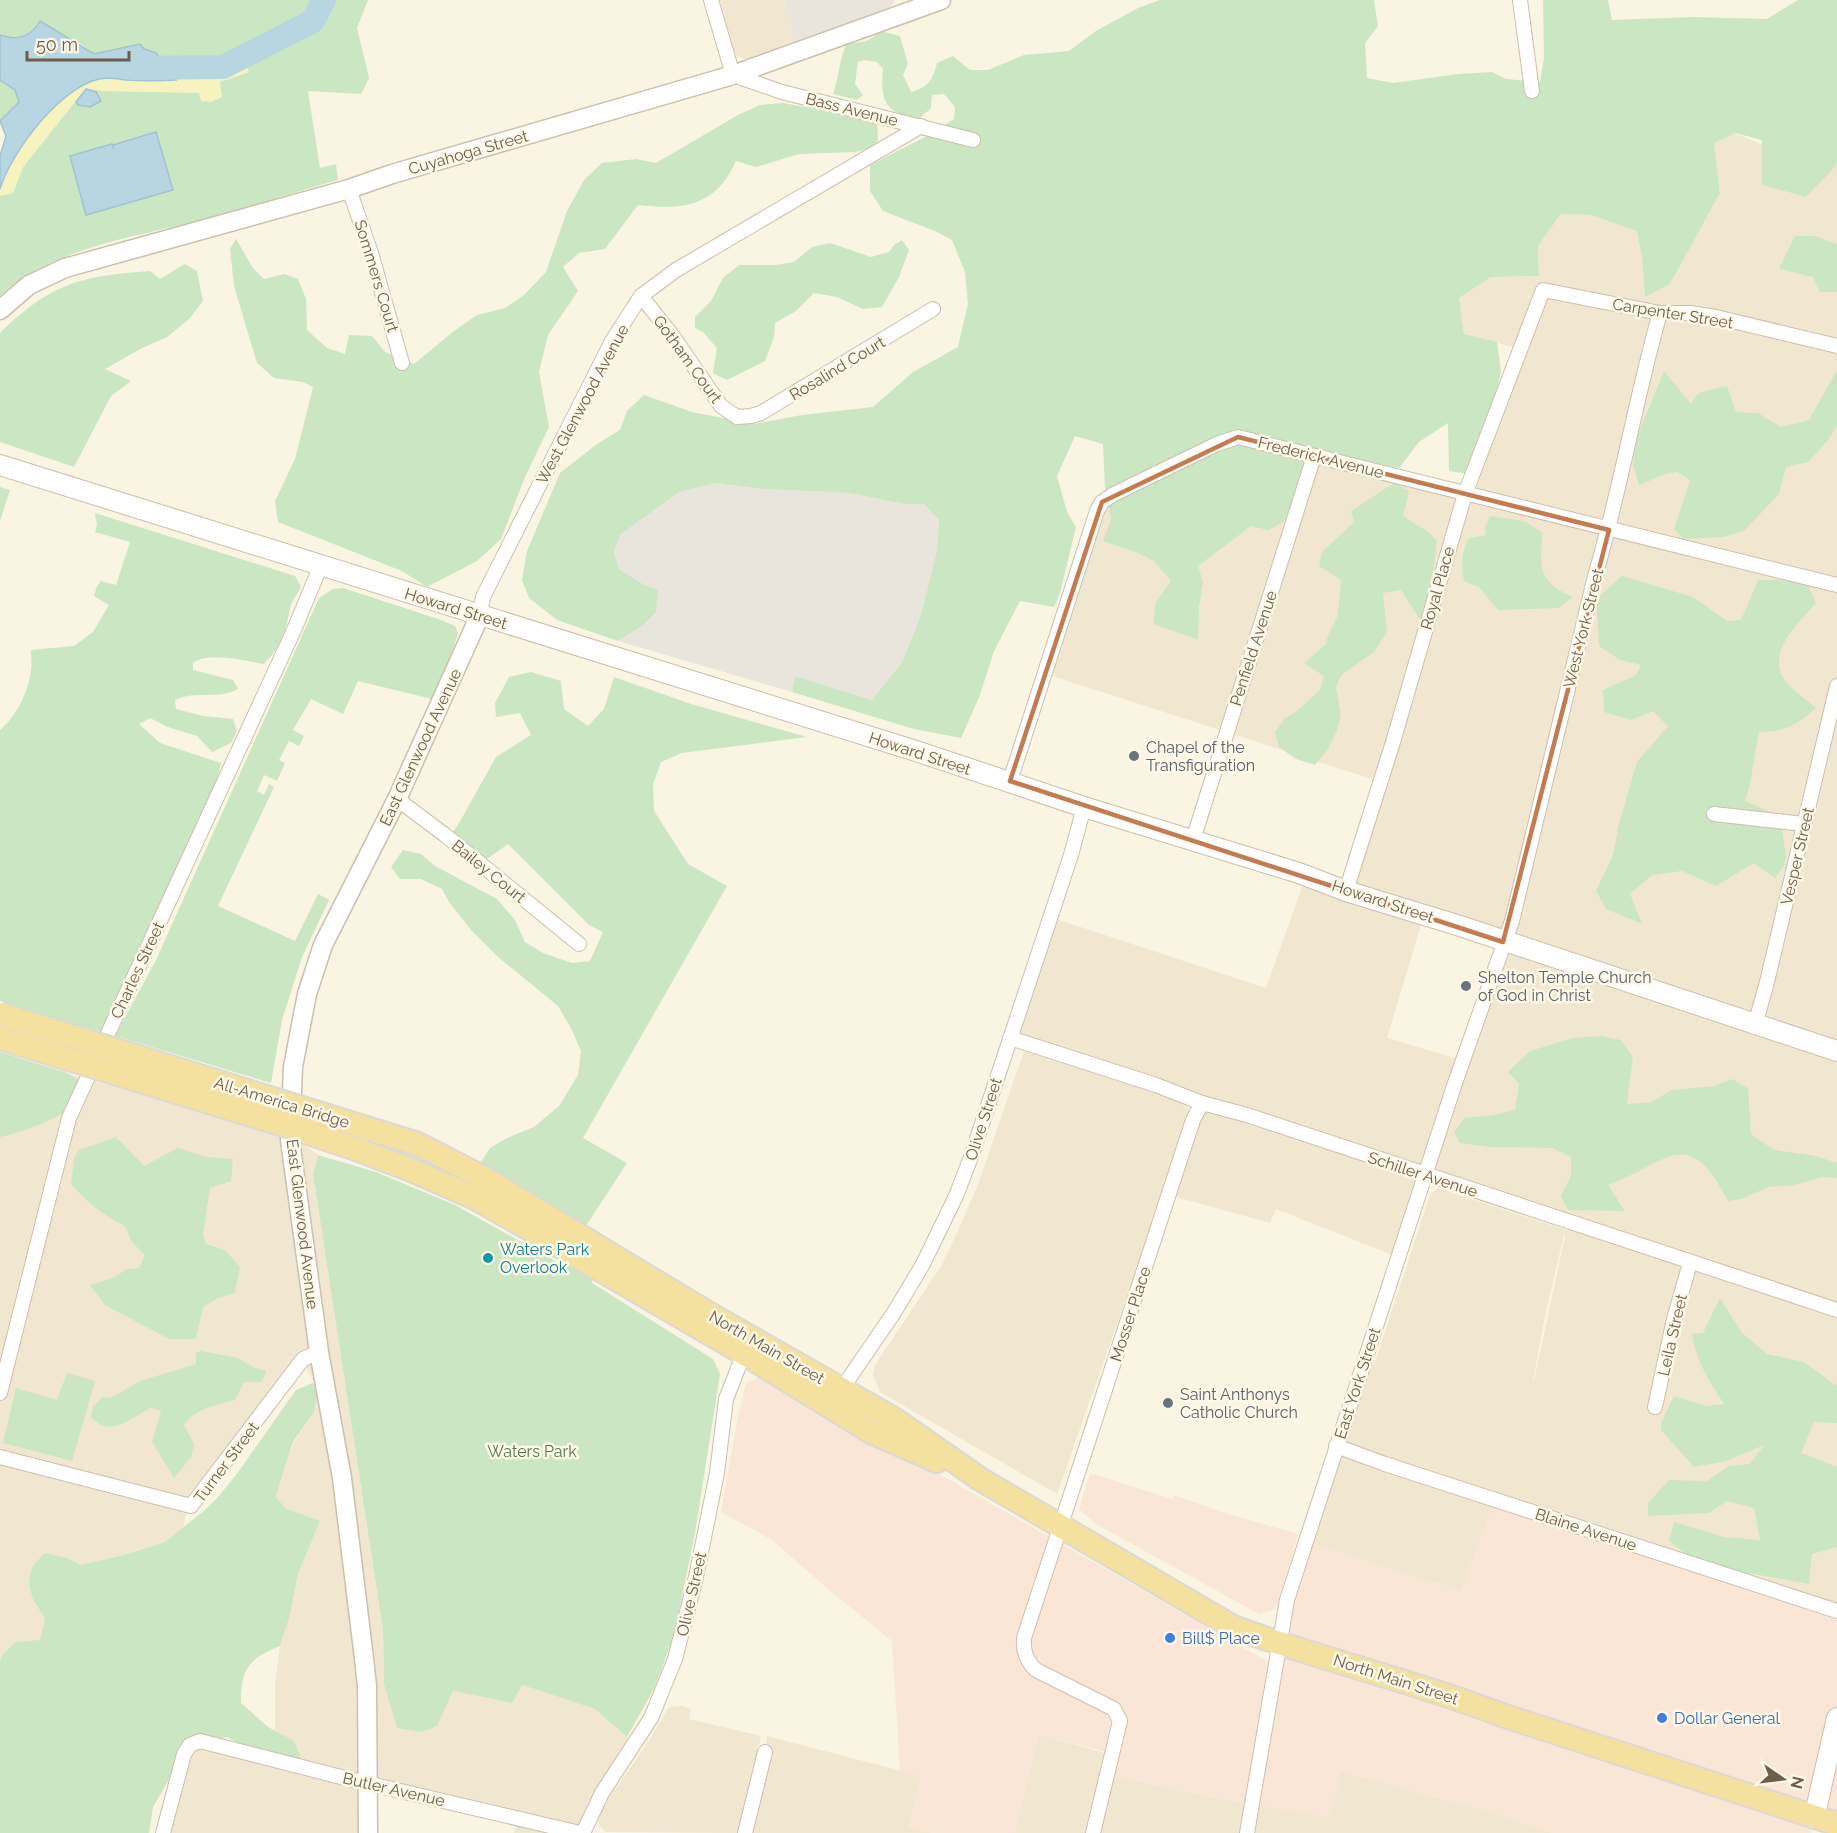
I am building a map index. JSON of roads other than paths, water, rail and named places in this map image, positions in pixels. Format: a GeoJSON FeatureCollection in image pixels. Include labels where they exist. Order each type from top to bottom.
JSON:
{"type":"FeatureCollection","features":[{"type":"Feature","properties":{"kind":"main road","name":"Howard Street"},"geometry":{"type":"LineString","coordinates":[[0,465],[1299,873],[1346,891],[1390,903],[1837,1051]]}},
{"type":"Feature","properties":{"kind":"main road","name":"All-America Bridge"},"geometry":{"type":"LineString","coordinates":[[0,1014],[418,1144],[484,1178],[548,1228]]}},
{"type":"Feature","properties":{"kind":"main road","name":"All-America Bridge"},"geometry":{"type":"LineString","coordinates":[[0,1038],[359,1150],[548,1228]]}},
{"type":"Feature","properties":{"kind":"main road","name":"North Main Street"},"geometry":{"type":"LineString","coordinates":[[548,1228],[835,1398],[894,1419],[980,1479],[1233,1627],[1278,1644],[1462,1700],[1813,1825],[1837,1824]]}},
{"type":"Feature","properties":{"kind":"main road"},"geometry":{"type":"LineString","coordinates":[[1813,1825],[1837,1718]]}},
{"type":"Feature","properties":{"kind":"street"},"geometry":{"type":"LineString","coordinates":[[711,0],[733,75]]}},
{"type":"Feature","properties":{"kind":"street","name":"Cuyahoga Street"},"geometry":{"type":"LineString","coordinates":[[0,310],[29,285],[65,268],[349,189],[392,174],[733,75],[902,7],[941,0]]}},
{"type":"Feature","properties":{"kind":"street"},"geometry":{"type":"LineString","coordinates":[[1520,0],[1532,91]]}},
{"type":"Feature","properties":{"kind":"street","name":"Bass Avenue"},"geometry":{"type":"LineString","coordinates":[[733,75],[782,92],[973,140]]}},
{"type":"Feature","properties":{"kind":"street","name":"West Glenwood Avenue"},"geometry":{"type":"LineString","coordinates":[[480,615],[483,597],[586,392],[612,341],[641,296],[676,270],[921,126]]}},
{"type":"Feature","properties":{"kind":"street","name":"Sommers Court"},"geometry":{"type":"LineString","coordinates":[[349,189],[371,253],[402,363]]}},
{"type":"Feature","properties":{"kind":"street","name":"Carpenter Street"},"geometry":{"type":"LineString","coordinates":[[1543,291],[1660,313],[1690,313],[1716,317],[1837,346]]}},
{"type":"Feature","properties":{"kind":"street","name":"Royal Place"},"geometry":{"type":"LineString","coordinates":[[1346,891],[1390,752],[1466,494],[1543,291]]}},
{"type":"Feature","properties":{"kind":"street","name":"Gotham Court"},"geometry":{"type":"LineString","coordinates":[[641,296],[672,335],[721,406],[737,417]]}},
{"type":"Feature","properties":{"kind":"street","name":"Rosalind Court"},"geometry":{"type":"LineString","coordinates":[[737,417],[760,413],[933,309]]}},
{"type":"Feature","properties":{"kind":"street","name":"West York Street"},"geometry":{"type":"LineString","coordinates":[[1503,942],[1519,895],[1660,313]]}},
{"type":"Feature","properties":{"kind":"street","name":"Frederick Avenue"},"geometry":{"type":"LineString","coordinates":[[1010,782],[1097,511],[1102,502],[1217,444],[1238,437],[1837,585]]}},
{"type":"Feature","properties":{"kind":"street","name":"Penfield Avenue"},"geometry":{"type":"LineString","coordinates":[[1193,840],[1314,456]]}},
{"type":"Feature","properties":{"kind":"street","name":"Charles Street"},"geometry":{"type":"LineString","coordinates":[[0,1392],[69,1118],[294,630],[321,565]]}},
{"type":"Feature","properties":{"kind":"street","name":"East Glenwood Avenue"},"geometry":{"type":"LineString","coordinates":[[368,1833],[367,1686],[342,1478],[319,1352],[290,1140],[293,1067],[307,994],[324,945],[398,800],[480,615]]}},
{"type":"Feature","properties":{"kind":"street","name":"Vesper Street"},"geometry":{"type":"LineString","coordinates":[[1755,1025],[1837,686]]}},
{"type":"Feature","properties":{"kind":"street","name":"Bailey Court"},"geometry":{"type":"LineString","coordinates":[[398,800],[445,835],[579,944]]}},
{"type":"Feature","properties":{"kind":"street","name":"Olive Street"},"geometry":{"type":"LineString","coordinates":[[835,1398],[895,1311],[923,1264],[938,1235],[971,1157],[1071,855],[1084,807]]}},
{"type":"Feature","properties":{"kind":"street"},"geometry":{"type":"LineString","coordinates":[[1714,814],[1804,824]]}},
{"type":"Feature","properties":{"kind":"street","name":"East York Street"},"geometry":{"type":"LineString","coordinates":[[1247,1833],[1287,1600],[1503,942]]}},
{"type":"Feature","properties":{"kind":"street","name":"Schiller Avenue"},"geometry":{"type":"LineString","coordinates":[[1010,1038],[1837,1310]]}},
{"type":"Feature","properties":{"kind":"street","name":"Mosser Place"},"geometry":{"type":"LineString","coordinates":[[1094,1833],[1120,1720],[1114,1708],[1036,1670],[1023,1651],[1024,1638],[1193,1120],[1202,1103]]}},
{"type":"Feature","properties":{"kind":"street","name":"Leila Street"},"geometry":{"type":"LineString","coordinates":[[1655,1407],[1674,1318],[1690,1263]]}},
{"type":"Feature","properties":{"kind":"street","name":"Olive Street"},"geometry":{"type":"LineString","coordinates":[[581,1833],[602,1793],[651,1718],[675,1659],[696,1577],[717,1473],[726,1399],[737,1340]]}},
{"type":"Feature","properties":{"kind":"street","name":"Turner Street"},"geometry":{"type":"LineString","coordinates":[[0,1457],[191,1506],[303,1359],[319,1352]]}},
{"type":"Feature","properties":{"kind":"street","name":"Blaine Avenue"},"geometry":{"type":"LineString","coordinates":[[1336,1446],[1837,1611]]}},
{"type":"Feature","properties":{"kind":"street","name":"Butler Avenue"},"geometry":{"type":"LineString","coordinates":[[163,1833],[184,1754],[190,1745],[196,1742],[208,1742],[368,1783],[581,1833]]}},
{"type":"Feature","properties":{"kind":"street"},"geometry":{"type":"LineString","coordinates":[[745,1833],[765,1752]]}},
{"type":"Feature","properties":{"kind":"water"},"geometry":{"type":"Polygon","coordinates":[[[40,21],[94,54],[140,44],[144,49],[156,53],[176,80],[138,81],[107,78],[91,82],[74,91],[42,120],[28,138],[15,156],[0,189],[0,156],[6,136],[0,121],[19,102],[15,90],[0,80],[0,35],[12,38],[23,36],[32,31],[40,21]]]}},
{"type":"Feature","properties":{"kind":"water"},"geometry":{"type":"Polygon","coordinates":[[[86,89],[96,92],[101,101],[90,107],[78,105],[76,102],[86,89]]]}},
{"type":"Feature","properties":{"kind":"water"},"geometry":{"type":"Polygon","coordinates":[[[156,132],[173,190],[86,215],[70,156],[112,144],[114,149],[113,145],[156,132]]]}},
{"type":"Feature","properties":{"kind":"waterway"},"geometry":{"type":"LineString","coordinates":[[134,68],[223,67],[313,21],[324,0]]}},
{"type":"Feature","properties":{"kind":"place","name":"Chapel of the Transfiguration"},"geometry":{"type":"Point","coordinates":[1134,756]}},
{"type":"Feature","properties":{"kind":"place","name":"Shelton Temple Church of God in Christ"},"geometry":{"type":"Point","coordinates":[1466,986]}},
{"type":"Feature","properties":{"kind":"place","name":"Waters Park Overlook"},"geometry":{"type":"Point","coordinates":[488,1258]}},
{"type":"Feature","properties":{"kind":"place","name":"Saint Anthonys Catholic Church"},"geometry":{"type":"Point","coordinates":[1168,1403]}},
{"type":"Feature","properties":{"kind":"place","name":"Bill$ Place"},"geometry":{"type":"Point","coordinates":[1170,1638]}},
{"type":"Feature","properties":{"kind":"place","name":"Dollar General"},"geometry":{"type":"Point","coordinates":[1662,1718]}},
{"type":"Feature","properties":{"kind":"park label","name":"Waters Park"},"geometry":{"type":"Point","coordinates":[532,1451]}}]}
